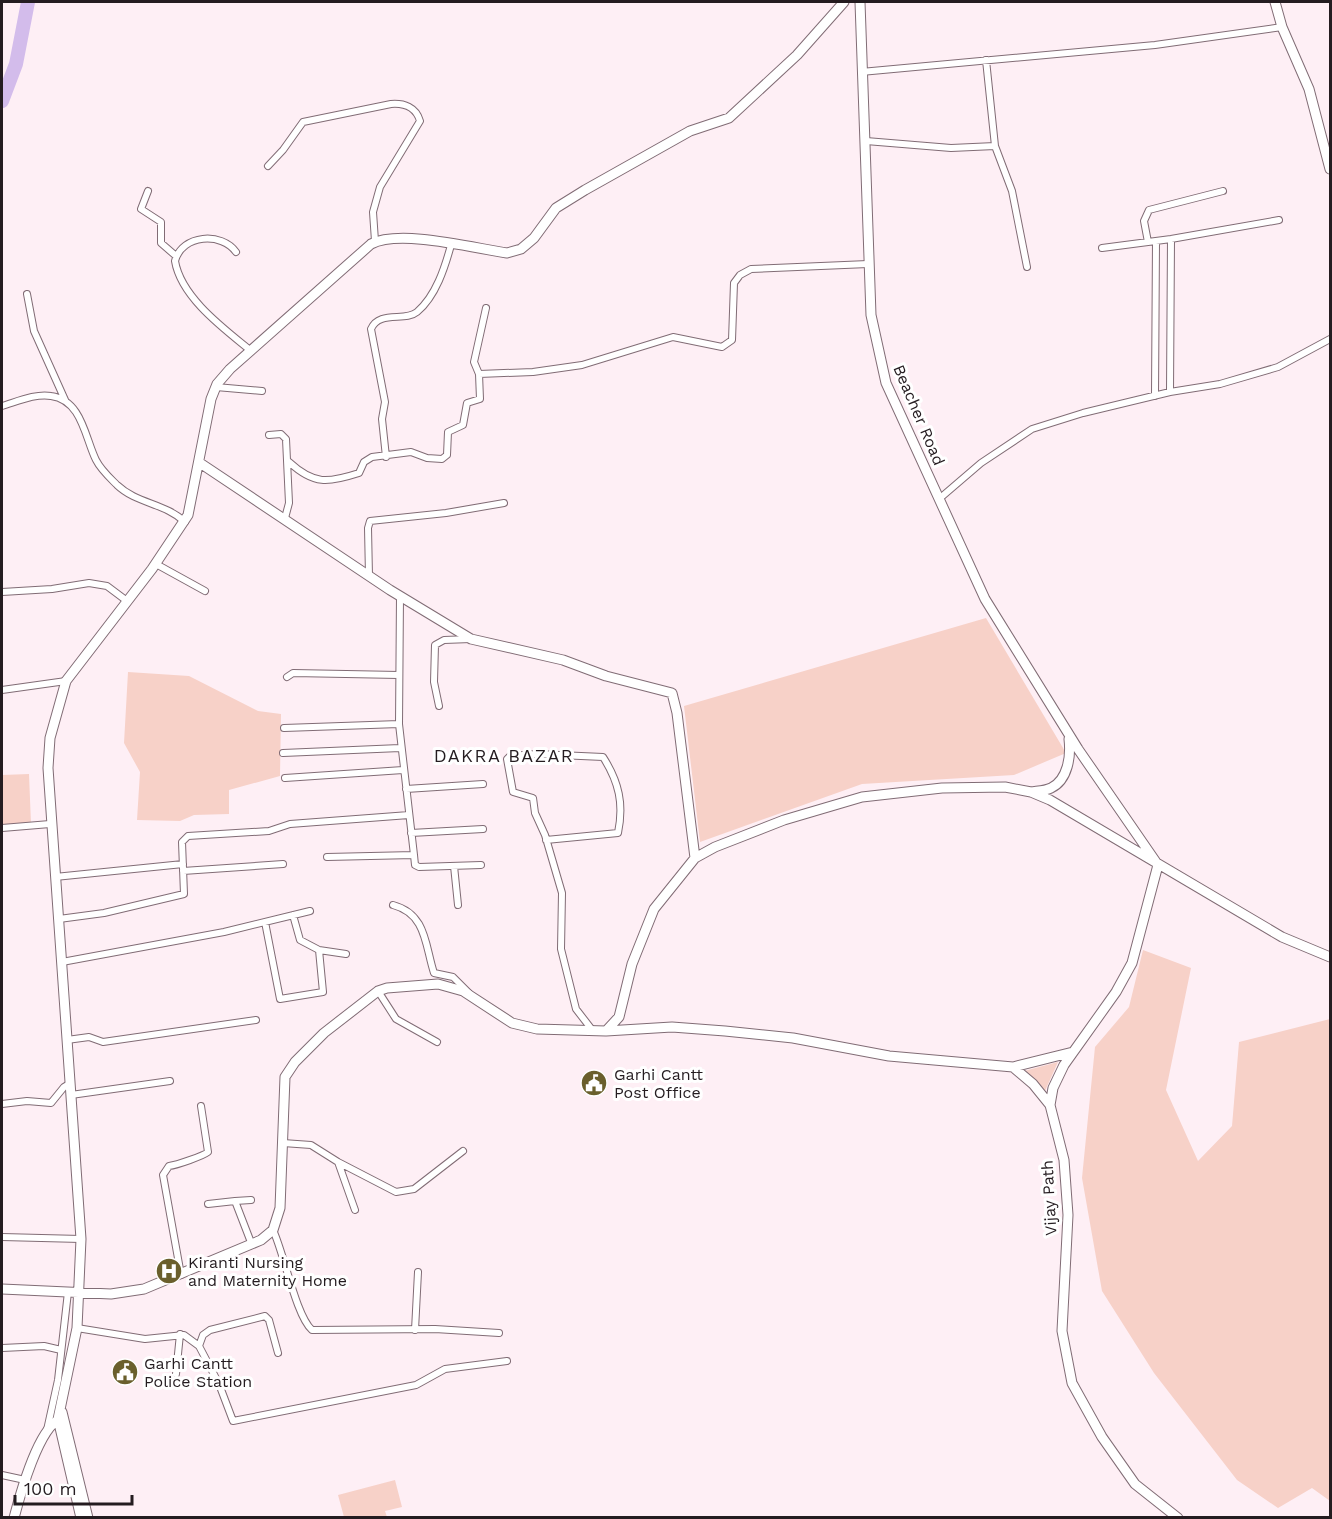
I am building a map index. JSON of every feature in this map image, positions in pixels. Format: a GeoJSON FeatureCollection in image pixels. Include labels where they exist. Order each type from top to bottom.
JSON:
{"type":"FeatureCollection","features":[{"type":"Feature","properties":{"kind":"street"},"geometry":{"type":"LineString","coordinates":[[81,1518],[61,1415],[77,1328],[81,1239],[59,919],[50,824],[50,738],[66,681],[156,564],[185,522],[216,387],[250,350],[375,241],[386,238],[404,238],[507,253],[521,249],[534,238],[556,208],[690,131],[729,118],[797,55],[844,2]]}},
{"type":"Feature","properties":{"kind":"street","name":"Beacher Road"},"geometry":{"type":"LineString","coordinates":[[860,2],[871,315],[886,383],[985,599],[1069,734],[1158,865]]}},
{"type":"Feature","properties":{"kind":"street"},"geometry":{"type":"LineString","coordinates":[[1275,2],[1282,27],[1309,89],[1330,169]]}},
{"type":"Feature","properties":{"kind":"street"},"geometry":{"type":"LineString","coordinates":[[861,72],[1155,45],[1282,27]]}},
{"type":"Feature","properties":{"kind":"street"},"geometry":{"type":"LineString","coordinates":[[986,60],[995,146],[1012,191],[1027,267]]}},
{"type":"Feature","properties":{"kind":"street"},"geometry":{"type":"LineString","coordinates":[[268,166],[303,122],[391,104],[400,103],[409,106],[418,114],[420,121],[380,187],[373,212],[375,241]]}},
{"type":"Feature","properties":{"kind":"street"},"geometry":{"type":"LineString","coordinates":[[866,141],[951,148],[995,146]]}},
{"type":"Feature","properties":{"kind":"street"},"geometry":{"type":"LineString","coordinates":[[148,191],[141,208],[162,222],[161,243],[168,252],[176,256]]}},
{"type":"Feature","properties":{"kind":"street"},"geometry":{"type":"LineString","coordinates":[[1148,242],[1144,221],[1149,210],[1222,191]]}},
{"type":"Feature","properties":{"kind":"street"},"geometry":{"type":"LineString","coordinates":[[1102,248],[1171,239],[1279,220]]}},
{"type":"Feature","properties":{"kind":"street"},"geometry":{"type":"LineString","coordinates":[[176,256],[200,238],[220,239],[231,245],[236,252]]}},
{"type":"Feature","properties":{"kind":"street"},"geometry":{"type":"LineString","coordinates":[[1170,392],[1171,239]]}},
{"type":"Feature","properties":{"kind":"street"},"geometry":{"type":"LineString","coordinates":[[1155,396],[1156,241]]}},
{"type":"Feature","properties":{"kind":"street"},"geometry":{"type":"LineString","coordinates":[[386,457],[382,419],[385,402],[374,352],[372,326],[393,315],[411,316],[417,312],[432,293],[452,244]]}},
{"type":"Feature","properties":{"kind":"street"},"geometry":{"type":"LineString","coordinates":[[176,256],[177,272],[182,282],[212,319],[250,350]]}},
{"type":"Feature","properties":{"kind":"street"},"geometry":{"type":"LineString","coordinates":[[479,374],[533,372],[582,365],[673,337],[722,347],[732,340],[734,283],[740,275],[751,269],[868,264]]}},
{"type":"Feature","properties":{"kind":"street"},"geometry":{"type":"LineString","coordinates":[[27,294],[34,330],[65,400],[82,422],[100,468],[133,498],[167,508],[185,522]]}},
{"type":"Feature","properties":{"kind":"street"},"geometry":{"type":"LineString","coordinates":[[289,462],[306,476],[326,481],[359,473],[367,459],[411,452],[427,458],[444,458],[448,432],[462,425],[466,403],[480,399],[479,374],[474,362],[486,308]]}},
{"type":"Feature","properties":{"kind":"street"},"geometry":{"type":"LineString","coordinates":[[939,499],[981,463],[1032,429],[1083,413],[1170,392],[1220,384],[1278,367],[1330,339]]}},
{"type":"Feature","properties":{"kind":"street"},"geometry":{"type":"LineString","coordinates":[[216,387],[262,391]]}},
{"type":"Feature","properties":{"kind":"street"},"geometry":{"type":"LineString","coordinates":[[2,406],[44,396],[65,400]]}},
{"type":"Feature","properties":{"kind":"street"},"geometry":{"type":"LineString","coordinates":[[269,435],[285,436],[289,462],[289,503],[285,518]]}},
{"type":"Feature","properties":{"kind":"street"},"geometry":{"type":"LineString","coordinates":[[200,462],[369,576],[471,639]]}},
{"type":"Feature","properties":{"kind":"street"},"geometry":{"type":"LineString","coordinates":[[369,576],[368,528],[370,521],[446,513],[504,503]]}},
{"type":"Feature","properties":{"kind":"street"},"geometry":{"type":"LineString","coordinates":[[156,564],[182,581],[205,591]]}},
{"type":"Feature","properties":{"kind":"street"},"geometry":{"type":"LineString","coordinates":[[2,592],[52,589],[89,583],[107,586],[127,601]]}},
{"type":"Feature","properties":{"kind":"street"},"geometry":{"type":"LineString","coordinates":[[400,596],[400,747],[415,865],[419,867],[482,865]]}},
{"type":"Feature","properties":{"kind":"street"},"geometry":{"type":"LineString","coordinates":[[439,706],[434,682],[435,645],[444,640],[471,639],[563,660],[606,676],[672,693],[677,713],[695,858]]}},
{"type":"Feature","properties":{"kind":"street"},"geometry":{"type":"LineString","coordinates":[[287,677],[293,673],[399,675]]}},
{"type":"Feature","properties":{"kind":"street"},"geometry":{"type":"LineString","coordinates":[[2,690],[66,681]]}},
{"type":"Feature","properties":{"kind":"street"},"geometry":{"type":"LineString","coordinates":[[284,728],[399,724]]}},
{"type":"Feature","properties":{"kind":"street"},"geometry":{"type":"LineString","coordinates":[[1031,792],[1051,789],[1059,782],[1071,754],[1069,734]]}},
{"type":"Feature","properties":{"kind":"street"},"geometry":{"type":"LineString","coordinates":[[283,753],[400,747]]}},
{"type":"Feature","properties":{"kind":"street"},"geometry":{"type":"LineString","coordinates":[[546,840],[618,833],[622,813],[620,793],[603,757],[537,754],[508,757],[513,792],[533,798],[535,813],[562,893],[561,949],[576,1009],[594,1031]]}},
{"type":"Feature","properties":{"kind":"street"},"geometry":{"type":"LineString","coordinates":[[285,778],[403,770]]}},
{"type":"Feature","properties":{"kind":"street"},"geometry":{"type":"LineString","coordinates":[[405,789],[483,784]]}},
{"type":"Feature","properties":{"kind":"street"},"geometry":{"type":"LineString","coordinates":[[606,1031],[619,1017],[632,964],[654,909],[695,858],[715,847],[784,820],[862,797],[942,788],[1005,787],[1031,792],[1050,800],[1282,936],[1330,957]]}},
{"type":"Feature","properties":{"kind":"street"},"geometry":{"type":"LineString","coordinates":[[59,919],[104,913],[180,896],[185,889],[182,842],[191,836],[269,831],[290,824],[409,815]]}},
{"type":"Feature","properties":{"kind":"street"},"geometry":{"type":"LineString","coordinates":[[2,828],[50,824]]}},
{"type":"Feature","properties":{"kind":"street"},"geometry":{"type":"LineString","coordinates":[[411,833],[483,829]]}},
{"type":"Feature","properties":{"kind":"street"},"geometry":{"type":"LineString","coordinates":[[327,857],[414,855]]}},
{"type":"Feature","properties":{"kind":"street"},"geometry":{"type":"LineString","coordinates":[[55,877],[183,867],[283,864]]}},
{"type":"Feature","properties":{"kind":"street"},"geometry":{"type":"LineString","coordinates":[[1050,1105],[1053,1088],[1073,1052],[1116,992],[1132,963],[1158,865]]}},
{"type":"Feature","properties":{"kind":"street"},"geometry":{"type":"LineString","coordinates":[[454,866],[458,905]]}},
{"type":"Feature","properties":{"kind":"street"},"geometry":{"type":"LineString","coordinates":[[393,905],[410,912],[420,923],[434,973],[453,976],[471,996]]}},
{"type":"Feature","properties":{"kind":"street"},"geometry":{"type":"LineString","coordinates":[[62,962],[310,911]]}},
{"type":"Feature","properties":{"kind":"street"},"geometry":{"type":"LineString","coordinates":[[293,915],[300,940],[319,950],[346,954]]}},
{"type":"Feature","properties":{"kind":"street"},"geometry":{"type":"LineString","coordinates":[[265,922],[280,999],[323,992],[319,950]]}},
{"type":"Feature","properties":{"kind":"street"},"geometry":{"type":"LineString","coordinates":[[2,1289],[111,1294],[144,1289],[252,1245],[273,1230],[280,1208],[285,1077],[289,1069],[324,1033],[378,991],[387,988],[438,984],[464,991],[512,1023],[537,1029],[606,1031],[672,1027],[725,1030],[792,1038],[889,1056],[1012,1067],[1073,1052]]}},
{"type":"Feature","properties":{"kind":"street"},"geometry":{"type":"LineString","coordinates":[[378,991],[396,1019],[437,1042]]}},
{"type":"Feature","properties":{"kind":"street"},"geometry":{"type":"LineString","coordinates":[[67,1040],[89,1037],[103,1042],[256,1020]]}},
{"type":"Feature","properties":{"kind":"street"},"geometry":{"type":"LineString","coordinates":[[1012,1067],[1033,1084],[1050,1105]]}},
{"type":"Feature","properties":{"kind":"street"},"geometry":{"type":"LineString","coordinates":[[71,1095],[170,1081]]}},
{"type":"Feature","properties":{"kind":"street"},"geometry":{"type":"LineString","coordinates":[[2,1104],[27,1101],[51,1103],[63,1087],[69,1084]]}},
{"type":"Feature","properties":{"kind":"street","name":"Vijay Path"},"geometry":{"type":"LineString","coordinates":[[1050,1105],[1064,1160],[1068,1204],[1062,1331],[1072,1383],[1102,1437],[1135,1484],[1178,1518]]}},
{"type":"Feature","properties":{"kind":"street"},"geometry":{"type":"LineString","coordinates":[[181,1275],[163,1174],[169,1166],[183,1164],[189,1158],[208,1152],[201,1106]]}},
{"type":"Feature","properties":{"kind":"street"},"geometry":{"type":"LineString","coordinates":[[283,1143],[311,1145],[338,1162],[396,1192],[404,1192],[434,1176],[463,1151]]}},
{"type":"Feature","properties":{"kind":"street"},"geometry":{"type":"LineString","coordinates":[[338,1162],[355,1210]]}},
{"type":"Feature","properties":{"kind":"street"},"geometry":{"type":"LineString","coordinates":[[208,1204],[250,1200]]}},
{"type":"Feature","properties":{"kind":"street"},"geometry":{"type":"LineString","coordinates":[[235,1201],[252,1245]]}},
{"type":"Feature","properties":{"kind":"street"},"geometry":{"type":"LineString","coordinates":[[273,1230],[286,1260],[298,1304],[310,1329],[499,1333]]}},
{"type":"Feature","properties":{"kind":"street"},"geometry":{"type":"LineString","coordinates":[[2,1237],[81,1239]]}},
{"type":"Feature","properties":{"kind":"street"},"geometry":{"type":"LineString","coordinates":[[415,1330],[418,1272]]}},
{"type":"Feature","properties":{"kind":"street"},"geometry":{"type":"LineString","coordinates":[[14,1518],[25,1480],[47,1430],[58,1380],[68,1292]]}},
{"type":"Feature","properties":{"kind":"street"},"geometry":{"type":"LineString","coordinates":[[199,1346],[203,1335],[210,1330],[265,1316],[269,1320],[278,1353]]}},
{"type":"Feature","properties":{"kind":"street"},"geometry":{"type":"LineString","coordinates":[[77,1328],[145,1339],[180,1334],[199,1346],[219,1384],[233,1421],[416,1385],[442,1370],[455,1367],[507,1361]]}},
{"type":"Feature","properties":{"kind":"street"},"geometry":{"type":"LineString","coordinates":[[176,1374],[180,1334]]}},
{"type":"Feature","properties":{"kind":"street"},"geometry":{"type":"LineString","coordinates":[[2,1348],[44,1346],[62,1350]]}},
{"type":"Feature","properties":{"kind":"street"},"geometry":{"type":"LineString","coordinates":[[47,1430],[61,1415]]}},
{"type":"Feature","properties":{"kind":"street"},"geometry":{"type":"LineString","coordinates":[[61,1415],[88,1518]]}},
{"type":"Feature","properties":{"kind":"street"},"geometry":{"type":"LineString","coordinates":[[2,1475],[25,1480]]}},
{"type":"Feature","properties":{"kind":"shaded area"},"geometry":{"type":"Polygon","coordinates":[[[986,618],[1066,753],[1014,775],[862,784],[700,842],[684,706],[986,618]]]}},
{"type":"Feature","properties":{"kind":"shaded area"},"geometry":{"type":"Polygon","coordinates":[[[128,672],[189,676],[258,711],[281,714],[280,776],[229,790],[229,814],[194,815],[180,821],[137,820],[140,772],[124,743],[128,672]]]}},
{"type":"Feature","properties":{"kind":"shaded area"},"geometry":{"type":"Polygon","coordinates":[[[29,774],[31,824],[2,825],[2,775],[29,774]]]}},
{"type":"Feature","properties":{"kind":"shaded area"},"geometry":{"type":"Polygon","coordinates":[[[1143,950],[1191,968],[1166,1090],[1198,1161],[1232,1126],[1239,1042],[1330,1019],[1330,1501],[1312,1488],[1278,1508],[1237,1480],[1154,1373],[1102,1291],[1082,1178],[1095,1047],[1129,1007],[1143,950]]]}},
{"type":"Feature","properties":{"kind":"shaded area"},"geometry":{"type":"Polygon","coordinates":[[[1058,1062],[1045,1091],[1024,1071],[1058,1062]]]}},
{"type":"Feature","properties":{"kind":"shaded area"},"geometry":{"type":"Polygon","coordinates":[[[395,1480],[402,1507],[385,1511],[387,1517],[344,1517],[338,1495],[395,1480]]]}},
{"type":"Feature","properties":{"kind":"waterway"},"geometry":{"type":"LineString","coordinates":[[2,101],[16,64],[28,2]]}},
{"type":"Feature","properties":{"kind":"place","name":"Garhi Cantt Post Office"},"geometry":{"type":"Point","coordinates":[594,1083]}},
{"type":"Feature","properties":{"kind":"place","name":"Kiranti Nursing and Maternity Home"},"geometry":{"type":"Point","coordinates":[169,1271]}},
{"type":"Feature","properties":{"kind":"place","name":"Garhi Cantt Police Station"},"geometry":{"type":"Point","coordinates":[125,1372]}},
{"type":"Feature","properties":{"kind":"district","name":"DAKRA BAZAR"},"geometry":{"type":"Point","coordinates":[504,755]}}]}
